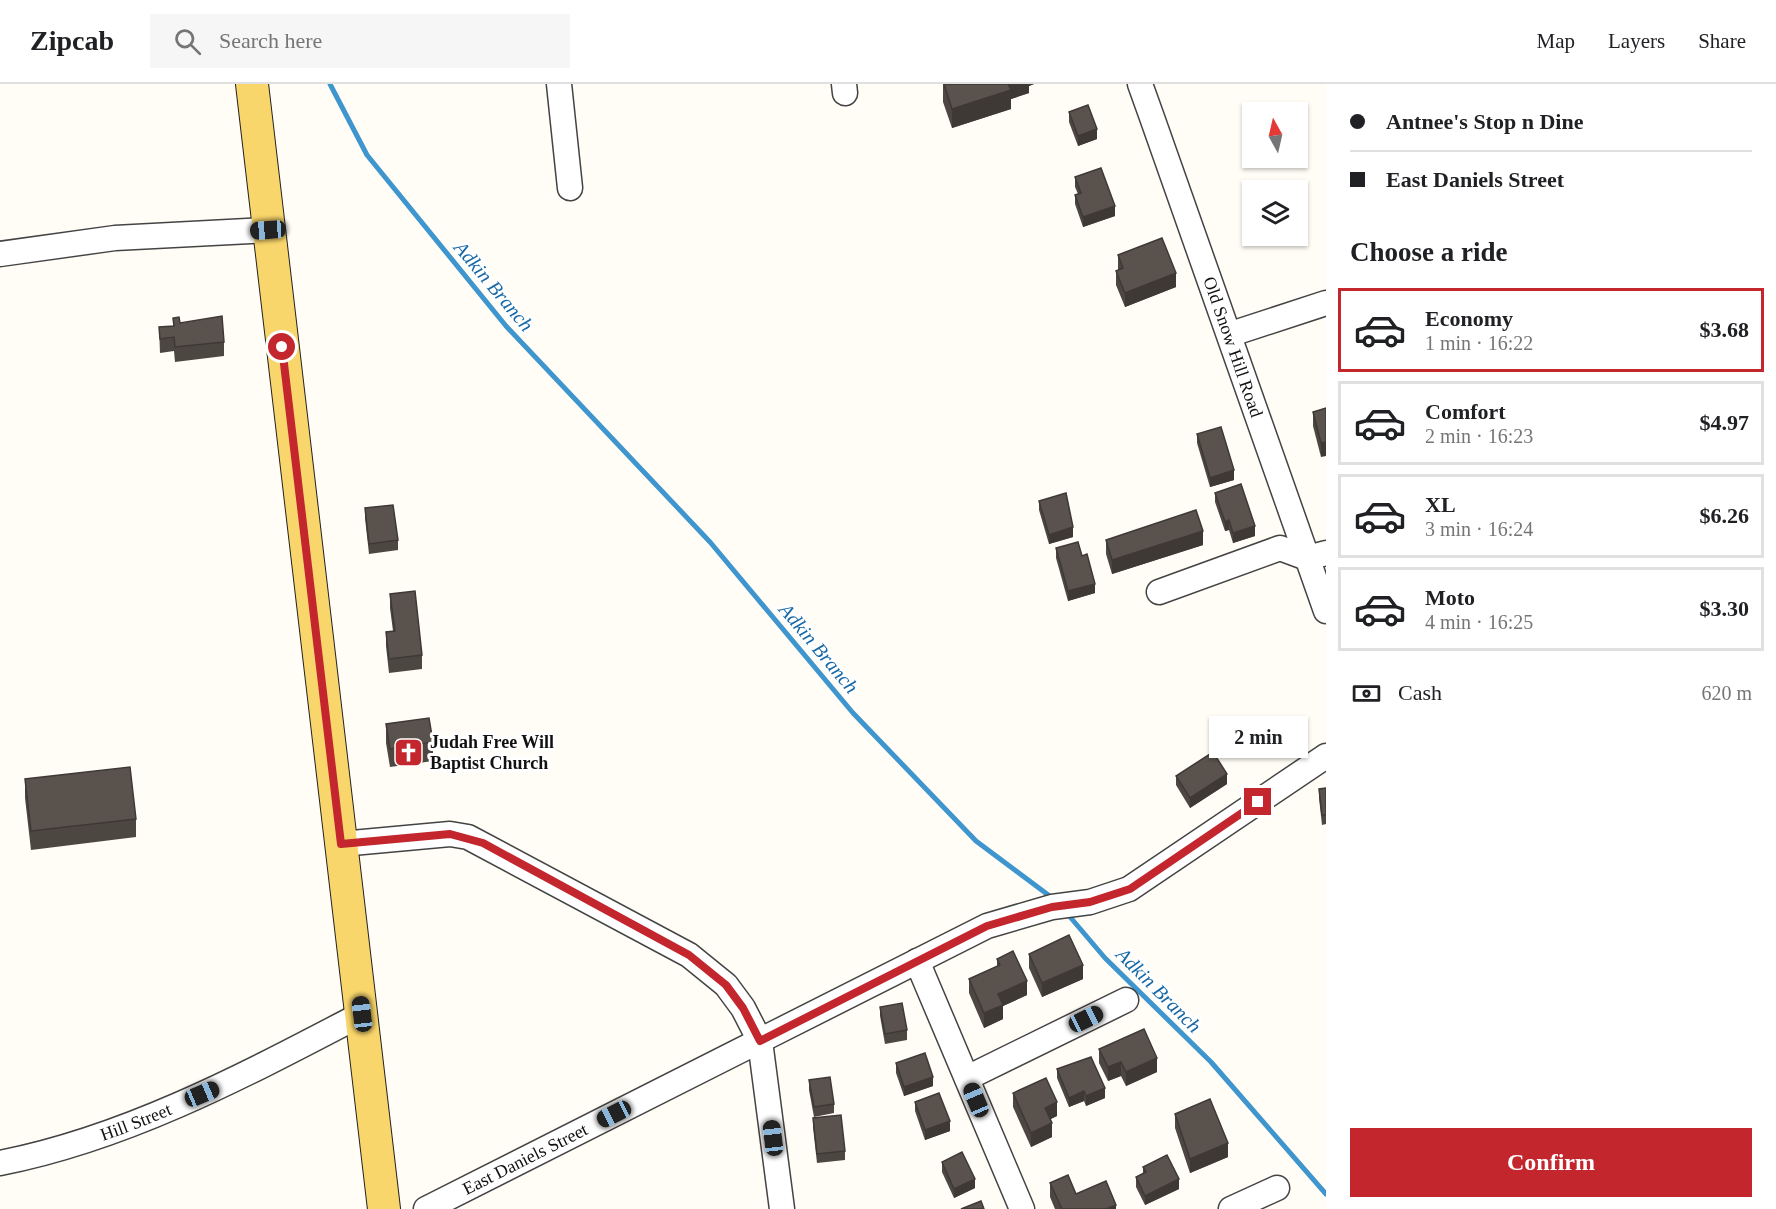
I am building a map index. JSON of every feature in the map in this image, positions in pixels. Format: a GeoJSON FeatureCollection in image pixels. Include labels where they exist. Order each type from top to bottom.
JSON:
{"type":"FeatureCollection","features":[{"type":"Feature","properties":{"kind":"main road"},"geometry":{"type":"LineString","coordinates":[[252,84],[384,1209]]}},
{"type":"Feature","properties":{"kind":"street"},"geometry":{"type":"LineString","coordinates":[[559,84],[570,188]]}},
{"type":"Feature","properties":{"kind":"street","name":"Old Snow Hill Road"},"geometry":{"type":"LineString","coordinates":[[1140,84],[1231,334],[1317,555],[1326,611]]}},
{"type":"Feature","properties":{"kind":"street"},"geometry":{"type":"LineString","coordinates":[[0,254],[115,238],[268,230]]}},
{"type":"Feature","properties":{"kind":"street"},"geometry":{"type":"LineString","coordinates":[[1231,334],[1326,303]]}},
{"type":"Feature","properties":{"kind":"street"},"geometry":{"type":"LineString","coordinates":[[1159,592],[1280,548],[1317,555]]}},
{"type":"Feature","properties":{"kind":"street","name":"East Daniels Street"},"geometry":{"type":"LineString","coordinates":[[426,1209],[987,926],[1052,907],[1090,902],[1130,889],[1326,756]]}},
{"type":"Feature","properties":{"kind":"street"},"geometry":{"type":"LineString","coordinates":[[341,844],[450,834],[483,843],[689,955],[726,985],[743,1008],[760,1041],[782,1209]]}},
{"type":"Feature","properties":{"kind":"street"},"geometry":{"type":"LineString","coordinates":[[917,961],[1022,1209]]}},
{"type":"Feature","properties":{"kind":"street"},"geometry":{"type":"LineString","coordinates":[[967,1078],[1126,1000]]}},
{"type":"Feature","properties":{"kind":"street","name":"Hill Street"},"geometry":{"type":"LineString","coordinates":[[0,1163],[77,1144],[202,1094],[239,1078],[362,1014]]}},
{"type":"Feature","properties":{"kind":"street"},"geometry":{"type":"LineString","coordinates":[[1231,1209],[1276,1188]]}},
{"type":"Feature","properties":{"kind":"building"},"geometry":{"type":"Polygon","coordinates":[[[944,84],[1008,84],[1011,90],[952,109],[944,84]]]}},
{"type":"Feature","properties":{"kind":"building"},"geometry":{"type":"Polygon","coordinates":[[[1088,105],[1097,129],[1078,136],[1069,112],[1088,105]]]}},
{"type":"Feature","properties":{"kind":"building"},"geometry":{"type":"Polygon","coordinates":[[[1101,168],[1115,206],[1083,217],[1075,195],[1081,193],[1075,177],[1101,168]]]}},
{"type":"Feature","properties":{"kind":"building"},"geometry":{"type":"Polygon","coordinates":[[[1162,238],[1176,273],[1125,293],[1116,271],[1123,268],[1118,255],[1162,238]]]}},
{"type":"Feature","properties":{"kind":"building"},"geometry":{"type":"Polygon","coordinates":[[[222,316],[224,342],[175,347],[174,337],[160,339],[159,327],[174,326],[173,318],[179,317],[180,323],[222,316]]]}},
{"type":"Feature","properties":{"kind":"building"},"geometry":{"type":"Polygon","coordinates":[[[1326,408],[1326,442],[1321,443],[1313,412],[1326,408]]]}},
{"type":"Feature","properties":{"kind":"building"},"geometry":{"type":"Polygon","coordinates":[[[1221,427],[1234,470],[1210,478],[1197,434],[1221,427]]]}},
{"type":"Feature","properties":{"kind":"building"},"geometry":{"type":"Polygon","coordinates":[[[1241,484],[1255,526],[1233,533],[1229,520],[1225,522],[1215,493],[1241,484]]]}},
{"type":"Feature","properties":{"kind":"building"},"geometry":{"type":"Polygon","coordinates":[[[1066,493],[1073,527],[1049,535],[1039,501],[1066,493]]]}},
{"type":"Feature","properties":{"kind":"building"},"geometry":{"type":"Polygon","coordinates":[[[393,505],[398,540],[369,544],[365,508],[393,505]]]}},
{"type":"Feature","properties":{"kind":"building"},"geometry":{"type":"Polygon","coordinates":[[[1196,510],[1203,531],[1112,560],[1106,540],[1196,510]]]}},
{"type":"Feature","properties":{"kind":"building"},"geometry":{"type":"Polygon","coordinates":[[[1078,542],[1082,556],[1087,554],[1095,584],[1068,591],[1056,548],[1078,542]]]}},
{"type":"Feature","properties":{"kind":"building"},"geometry":{"type":"Polygon","coordinates":[[[415,591],[422,655],[389,659],[386,632],[395,631],[390,594],[415,591]]]}},
{"type":"Feature","properties":{"kind":"building"},"geometry":{"type":"Polygon","coordinates":[[[429,718],[433,742],[390,749],[386,724],[429,718]]]}},
{"type":"Feature","properties":{"kind":"building"},"geometry":{"type":"Polygon","coordinates":[[[1213,752],[1227,774],[1190,798],[1176,776],[1213,752]]]}},
{"type":"Feature","properties":{"kind":"building"},"geometry":{"type":"Polygon","coordinates":[[[130,767],[136,819],[31,831],[25,779],[130,767]]]}},
{"type":"Feature","properties":{"kind":"building"},"geometry":{"type":"Polygon","coordinates":[[[1326,788],[1326,815],[1322,815],[1319,789],[1326,788]]]}},
{"type":"Feature","properties":{"kind":"building"},"geometry":{"type":"Polygon","coordinates":[[[1069,935],[1083,965],[1042,983],[1029,954],[1069,935]]]}},
{"type":"Feature","properties":{"kind":"building"},"geometry":{"type":"Polygon","coordinates":[[[1013,951],[1027,981],[998,994],[1003,1005],[984,1013],[969,979],[1000,965],[997,959],[1013,951]]]}},
{"type":"Feature","properties":{"kind":"building"},"geometry":{"type":"Polygon","coordinates":[[[902,1003],[907,1030],[885,1034],[880,1007],[902,1003]]]}},
{"type":"Feature","properties":{"kind":"building"},"geometry":{"type":"Polygon","coordinates":[[[1144,1029],[1157,1058],[1126,1072],[1121,1062],[1108,1067],[1099,1049],[1144,1029]]]}},
{"type":"Feature","properties":{"kind":"building"},"geometry":{"type":"Polygon","coordinates":[[[925,1053],[933,1077],[904,1087],[896,1063],[925,1053]]]}},
{"type":"Feature","properties":{"kind":"building"},"geometry":{"type":"Polygon","coordinates":[[[1091,1057],[1105,1088],[1086,1096],[1084,1091],[1069,1098],[1057,1069],[1091,1057]]]}},
{"type":"Feature","properties":{"kind":"building"},"geometry":{"type":"Polygon","coordinates":[[[830,1077],[834,1104],[814,1107],[809,1080],[830,1077]]]}},
{"type":"Feature","properties":{"kind":"building"},"geometry":{"type":"Polygon","coordinates":[[[1046,1078],[1057,1102],[1045,1108],[1052,1123],[1031,1133],[1013,1093],[1046,1078]]]}},
{"type":"Feature","properties":{"kind":"building"},"geometry":{"type":"Polygon","coordinates":[[[939,1093],[950,1121],[925,1130],[915,1102],[939,1093]]]}},
{"type":"Feature","properties":{"kind":"building"},"geometry":{"type":"Polygon","coordinates":[[[1210,1099],[1228,1143],[1190,1159],[1175,1114],[1210,1099]]]}},
{"type":"Feature","properties":{"kind":"building"},"geometry":{"type":"Polygon","coordinates":[[[841,1115],[845,1151],[817,1154],[813,1118],[841,1115]]]}},
{"type":"Feature","properties":{"kind":"building"},"geometry":{"type":"Polygon","coordinates":[[[962,1152],[975,1179],[954,1189],[942,1162],[962,1152]]]}},
{"type":"Feature","properties":{"kind":"building"},"geometry":{"type":"Polygon","coordinates":[[[1167,1155],[1179,1179],[1145,1196],[1136,1177],[1146,1172],[1143,1167],[1167,1155]]]}},
{"type":"Feature","properties":{"kind":"building"},"geometry":{"type":"Polygon","coordinates":[[[1068,1175],[1076,1194],[1106,1181],[1116,1205],[1106,1209],[1062,1209],[1050,1183],[1068,1175]]]}},
{"type":"Feature","properties":{"kind":"building"},"geometry":{"type":"Polygon","coordinates":[[[981,1201],[984,1209],[961,1209],[981,1201]]]}},
{"type":"Feature","properties":{"kind":"waterway","name":"Adkin Branch"},"geometry":{"type":"LineString","coordinates":[[330,84],[367,155],[506,326],[710,542],[853,713],[976,841],[1055,900]]}},
{"type":"Feature","properties":{"kind":"waterway","name":"Adkin Branch"},"geometry":{"type":"LineString","coordinates":[[1065,911],[1105,958],[1211,1062],[1326,1194]]}},
{"type":"Feature","properties":{"kind":"place","name":"Judah Free Will Baptist Church"},"geometry":{"type":"Point","coordinates":[409,752]}},
{"type":"Feature","properties":{"kind":"route"},"geometry":{"type":"LineString","coordinates":[[282,347],[341,844],[450,834],[468,837],[483,843],[689,955],[726,985],[743,1008],[760,1041],[987,926],[1052,907],[1090,902],[1130,889],[1258,802]]}}]}
